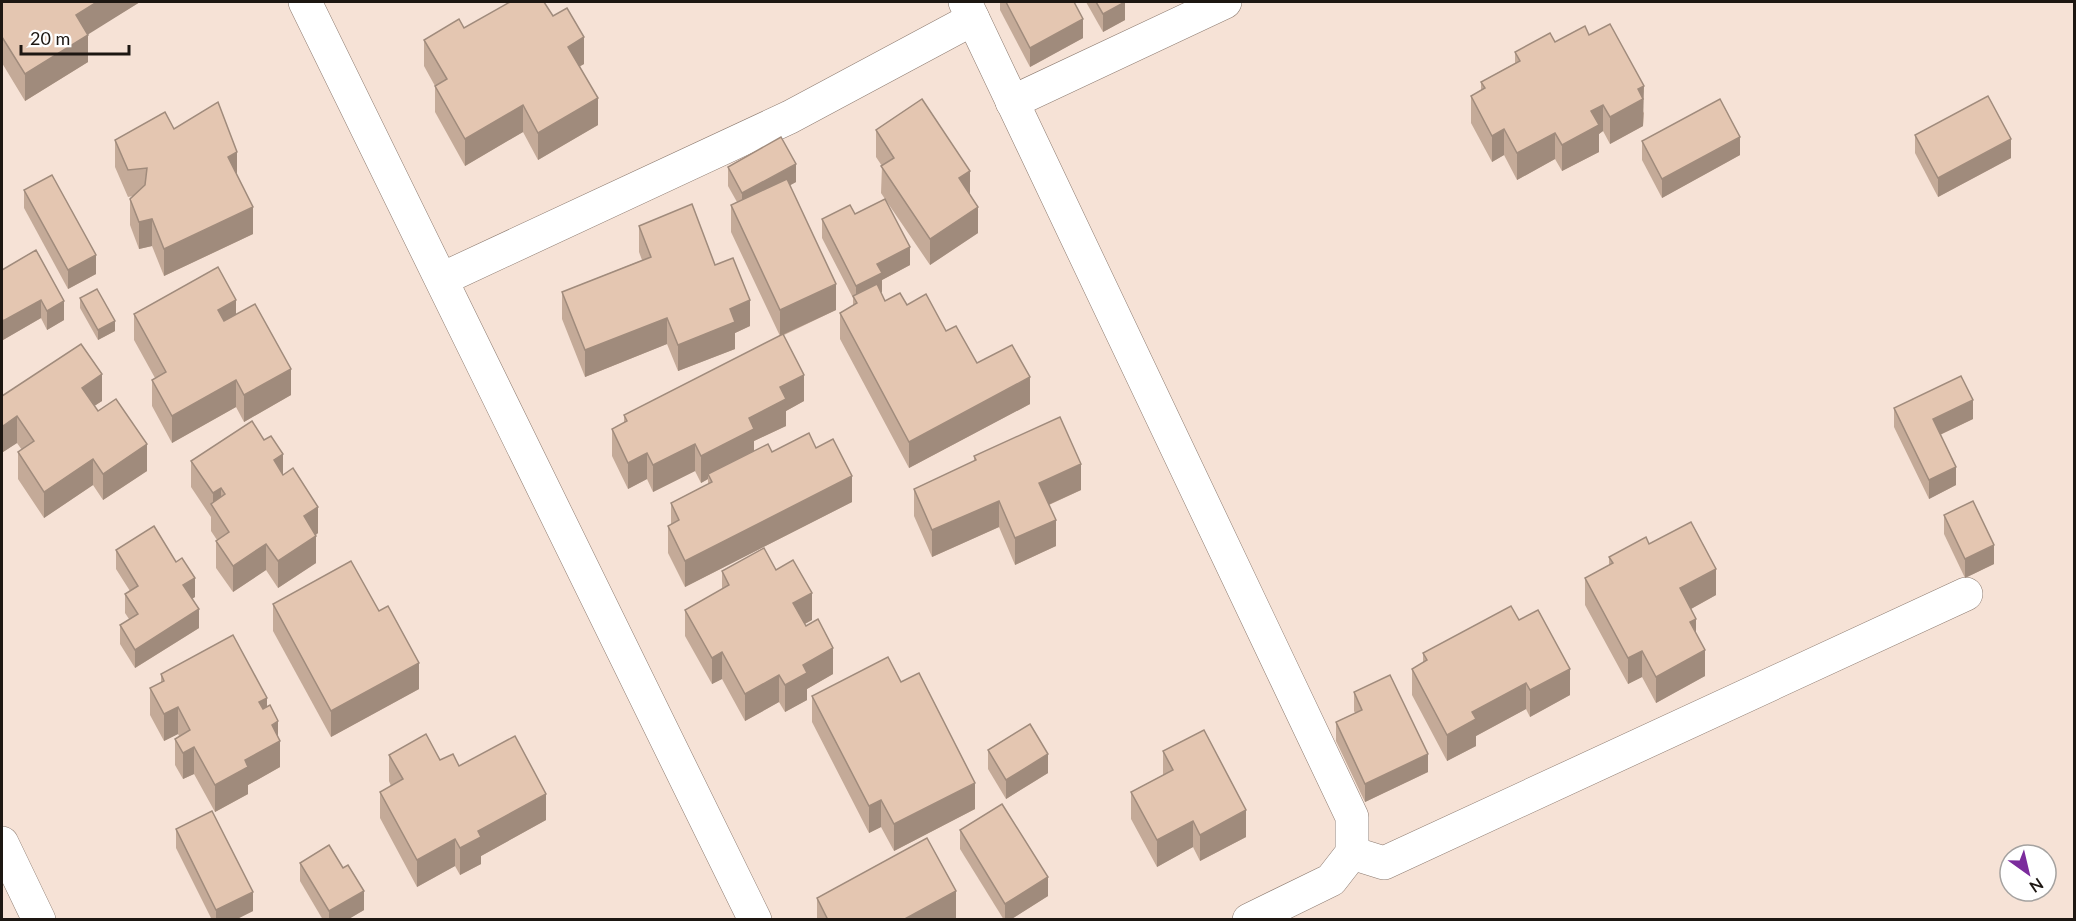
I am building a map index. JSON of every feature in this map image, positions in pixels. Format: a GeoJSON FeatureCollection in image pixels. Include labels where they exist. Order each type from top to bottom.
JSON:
{"type":"FeatureCollection","features":[{"type":"Feature","properties":{"kind":"street"},"geometry":{"type":"LineString","coordinates":[[305,2],[755,920]]}},
{"type":"Feature","properties":{"kind":"street"},"geometry":{"type":"LineString","coordinates":[[1012,102],[1225,2]]}},
{"type":"Feature","properties":{"kind":"street"},"geometry":{"type":"LineString","coordinates":[[442,279],[790,117],[969,10],[1352,818],[1352,853],[1331,880],[1249,920]]}},
{"type":"Feature","properties":{"kind":"street"},"geometry":{"type":"LineString","coordinates":[[1352,853],[1384,863],[1966,594]]}},
{"type":"Feature","properties":{"kind":"street"},"geometry":{"type":"LineString","coordinates":[[2,843],[39,920]]}},
{"type":"Feature","properties":{"kind":"building"},"geometry":{"type":"Polygon","coordinates":[[[2,2],[97,2],[76,15],[88,35],[25,74],[2,37],[2,2]]]}},
{"type":"Feature","properties":{"kind":"building"},"geometry":{"type":"Polygon","coordinates":[[[510,2],[544,2],[553,16],[567,8],[584,37],[568,47],[598,98],[538,133],[523,105],[465,139],[435,86],[447,79],[424,40],[459,19],[464,28],[510,2]]]}},
{"type":"Feature","properties":{"kind":"building"},"geometry":{"type":"Polygon","coordinates":[[[1006,2],[1074,2],[1083,19],[1030,48],[1006,2]]]}},
{"type":"Feature","properties":{"kind":"building"},"geometry":{"type":"Polygon","coordinates":[[[1096,2],[1125,2],[1103,14],[1096,2]]]}},
{"type":"Feature","properties":{"kind":"building"},"geometry":{"type":"Polygon","coordinates":[[[1610,24],[1644,86],[1638,89],[1643,99],[1610,117],[1603,105],[1591,111],[1599,125],[1562,145],[1555,133],[1517,153],[1504,129],[1492,136],[1471,96],[1485,88],[1481,82],[1520,61],[1515,52],[1550,33],[1555,42],[1585,26],[1589,35],[1610,24]]]}},
{"type":"Feature","properties":{"kind":"building"},"geometry":{"type":"Polygon","coordinates":[[[1988,96],[2011,139],[1938,178],[1915,135],[1988,96]]]}},
{"type":"Feature","properties":{"kind":"building"},"geometry":{"type":"Polygon","coordinates":[[[922,99],[970,171],[959,178],[978,207],[930,239],[881,166],[894,158],[876,130],[922,99]]]}},
{"type":"Feature","properties":{"kind":"building"},"geometry":{"type":"Polygon","coordinates":[[[1720,99],[1740,137],[1662,179],[1642,141],[1720,99]]]}},
{"type":"Feature","properties":{"kind":"building"},"geometry":{"type":"Polygon","coordinates":[[[218,102],[237,152],[228,157],[253,207],[164,249],[152,219],[139,222],[130,199],[145,185],[147,168],[128,170],[115,140],[165,112],[174,129],[218,102]]]}},
{"type":"Feature","properties":{"kind":"building"},"geometry":{"type":"Polygon","coordinates":[[[781,137],[796,164],[742,193],[728,167],[781,137]]]}},
{"type":"Feature","properties":{"kind":"building"},"geometry":{"type":"Polygon","coordinates":[[[52,175],[96,255],[68,270],[24,190],[52,175]]]}},
{"type":"Feature","properties":{"kind":"building"},"geometry":{"type":"Polygon","coordinates":[[[787,179],[836,284],[780,310],[731,205],[787,179]]]}},
{"type":"Feature","properties":{"kind":"building"},"geometry":{"type":"Polygon","coordinates":[[[885,199],[910,247],[877,264],[882,273],[856,286],[822,219],[850,205],[855,214],[885,199]]]}},
{"type":"Feature","properties":{"kind":"building"},"geometry":{"type":"Polygon","coordinates":[[[692,204],[715,265],[733,258],[750,300],[730,309],[735,322],[678,345],[667,318],[585,350],[562,292],[651,257],[639,226],[692,204]]]}},
{"type":"Feature","properties":{"kind":"building"},"geometry":{"type":"Polygon","coordinates":[[[36,250],[64,301],[47,311],[41,300],[3,321],[2,270],[36,250]]]}},
{"type":"Feature","properties":{"kind":"building"},"geometry":{"type":"Polygon","coordinates":[[[218,267],[236,300],[218,310],[224,321],[255,304],[291,369],[244,395],[236,380],[172,416],[152,380],[166,372],[134,314],[218,267]]]}},
{"type":"Feature","properties":{"kind":"building"},"geometry":{"type":"Polygon","coordinates":[[[877,284],[885,301],[900,293],[907,305],[926,294],[946,331],[956,326],[977,363],[1012,345],[1030,377],[909,442],[840,313],[857,303],[853,296],[877,284]]]}},
{"type":"Feature","properties":{"kind":"building"},"geometry":{"type":"Polygon","coordinates":[[[97,289],[115,321],[98,330],[80,298],[97,289]]]}},
{"type":"Feature","properties":{"kind":"building"},"geometry":{"type":"Polygon","coordinates":[[[783,334],[804,375],[780,387],[786,399],[749,418],[754,429],[701,456],[695,444],[653,465],[647,453],[628,463],[612,429],[627,421],[624,415],[783,334]]]}},
{"type":"Feature","properties":{"kind":"building"},"geometry":{"type":"Polygon","coordinates":[[[81,344],[102,374],[82,388],[98,411],[116,399],[147,444],[103,474],[93,459],[44,492],[18,452],[34,441],[17,416],[3,426],[2,396],[81,344]]]}},
{"type":"Feature","properties":{"kind":"building"},"geometry":{"type":"Polygon","coordinates":[[[1961,376],[1973,400],[1933,419],[1956,467],[1929,480],[1894,408],[1961,376]]]}},
{"type":"Feature","properties":{"kind":"building"},"geometry":{"type":"Polygon","coordinates":[[[1060,417],[1081,464],[1039,483],[1056,520],[1015,538],[999,501],[932,530],[914,489],[976,460],[974,456],[1060,417]]]}},
{"type":"Feature","properties":{"kind":"building"},"geometry":{"type":"Polygon","coordinates":[[[252,421],[264,440],[271,436],[283,454],[274,460],[283,475],[293,468],[318,507],[304,516],[316,536],[278,561],[266,544],[233,566],[216,541],[229,532],[211,504],[225,494],[221,488],[213,493],[191,461],[252,421]]]}},
{"type":"Feature","properties":{"kind":"building"},"geometry":{"type":"Polygon","coordinates":[[[809,433],[816,448],[833,439],[852,476],[685,561],[668,526],[679,520],[671,503],[712,482],[708,474],[768,444],[772,452],[809,433]]]}},
{"type":"Feature","properties":{"kind":"building"},"geometry":{"type":"Polygon","coordinates":[[[1973,501],[1994,545],[1965,559],[1944,515],[1973,501]]]}},
{"type":"Feature","properties":{"kind":"building"},"geometry":{"type":"Polygon","coordinates":[[[1691,522],[1716,569],[1680,588],[1696,619],[1690,622],[1705,650],[1656,677],[1642,651],[1628,658],[1585,578],[1613,563],[1609,557],[1646,537],[1649,544],[1691,522]]]}},
{"type":"Feature","properties":{"kind":"building"},"geometry":{"type":"Polygon","coordinates":[[[154,526],[176,562],[182,558],[195,578],[183,585],[199,609],[135,650],[120,625],[138,614],[125,594],[138,586],[116,550],[154,526]]]}},
{"type":"Feature","properties":{"kind":"building"},"geometry":{"type":"Polygon","coordinates":[[[764,548],[776,570],[793,560],[812,593],[793,603],[806,626],[818,619],[833,648],[803,665],[807,673],[785,685],[779,675],[745,694],[722,652],[712,658],[685,610],[729,585],[722,571],[764,548]]]}},
{"type":"Feature","properties":{"kind":"building"},"geometry":{"type":"Polygon","coordinates":[[[351,561],[379,611],[388,606],[419,663],[331,711],[273,604],[351,561]]]}},
{"type":"Feature","properties":{"kind":"building"},"geometry":{"type":"Polygon","coordinates":[[[1511,606],[1519,620],[1538,610],[1570,669],[1530,690],[1526,683],[1472,712],[1476,719],[1447,735],[1412,669],[1427,660],[1423,653],[1511,606]]]}},
{"type":"Feature","properties":{"kind":"building"},"geometry":{"type":"Polygon","coordinates":[[[233,635],[267,698],[259,702],[263,709],[270,705],[278,721],[272,725],[280,741],[245,760],[248,767],[215,785],[194,747],[183,753],[175,739],[190,730],[178,707],[164,714],[150,688],[164,681],[161,674],[233,635]]]}},
{"type":"Feature","properties":{"kind":"building"},"geometry":{"type":"Polygon","coordinates":[[[888,657],[901,682],[919,673],[975,783],[894,824],[881,800],[869,806],[812,696],[888,657]]]}},
{"type":"Feature","properties":{"kind":"building"},"geometry":{"type":"Polygon","coordinates":[[[1390,675],[1428,754],[1365,784],[1336,722],[1362,710],[1354,692],[1390,675]]]}},
{"type":"Feature","properties":{"kind":"building"},"geometry":{"type":"Polygon","coordinates":[[[1030,724],[1048,754],[1006,780],[988,750],[1030,724]]]}},
{"type":"Feature","properties":{"kind":"building"},"geometry":{"type":"Polygon","coordinates":[[[1204,730],[1246,810],[1200,835],[1193,821],[1157,840],[1131,792],[1173,770],[1163,751],[1204,730]]]}},
{"type":"Feature","properties":{"kind":"building"},"geometry":{"type":"Polygon","coordinates":[[[426,734],[440,760],[453,754],[459,766],[515,736],[546,794],[478,831],[481,837],[460,848],[455,839],[417,860],[380,792],[403,779],[389,755],[426,734]]]}},
{"type":"Feature","properties":{"kind":"building"},"geometry":{"type":"Polygon","coordinates":[[[1002,804],[1048,877],[1005,904],[960,830],[1002,804]]]}},
{"type":"Feature","properties":{"kind":"building"},"geometry":{"type":"Polygon","coordinates":[[[212,811],[253,892],[216,910],[176,829],[212,811]]]}},
{"type":"Feature","properties":{"kind":"building"},"geometry":{"type":"Polygon","coordinates":[[[927,838],[956,891],[903,920],[828,920],[817,898],[927,838]]]}},
{"type":"Feature","properties":{"kind":"building"},"geometry":{"type":"Polygon","coordinates":[[[329,845],[343,868],[348,865],[364,891],[329,911],[300,863],[329,845]]]}}]}
